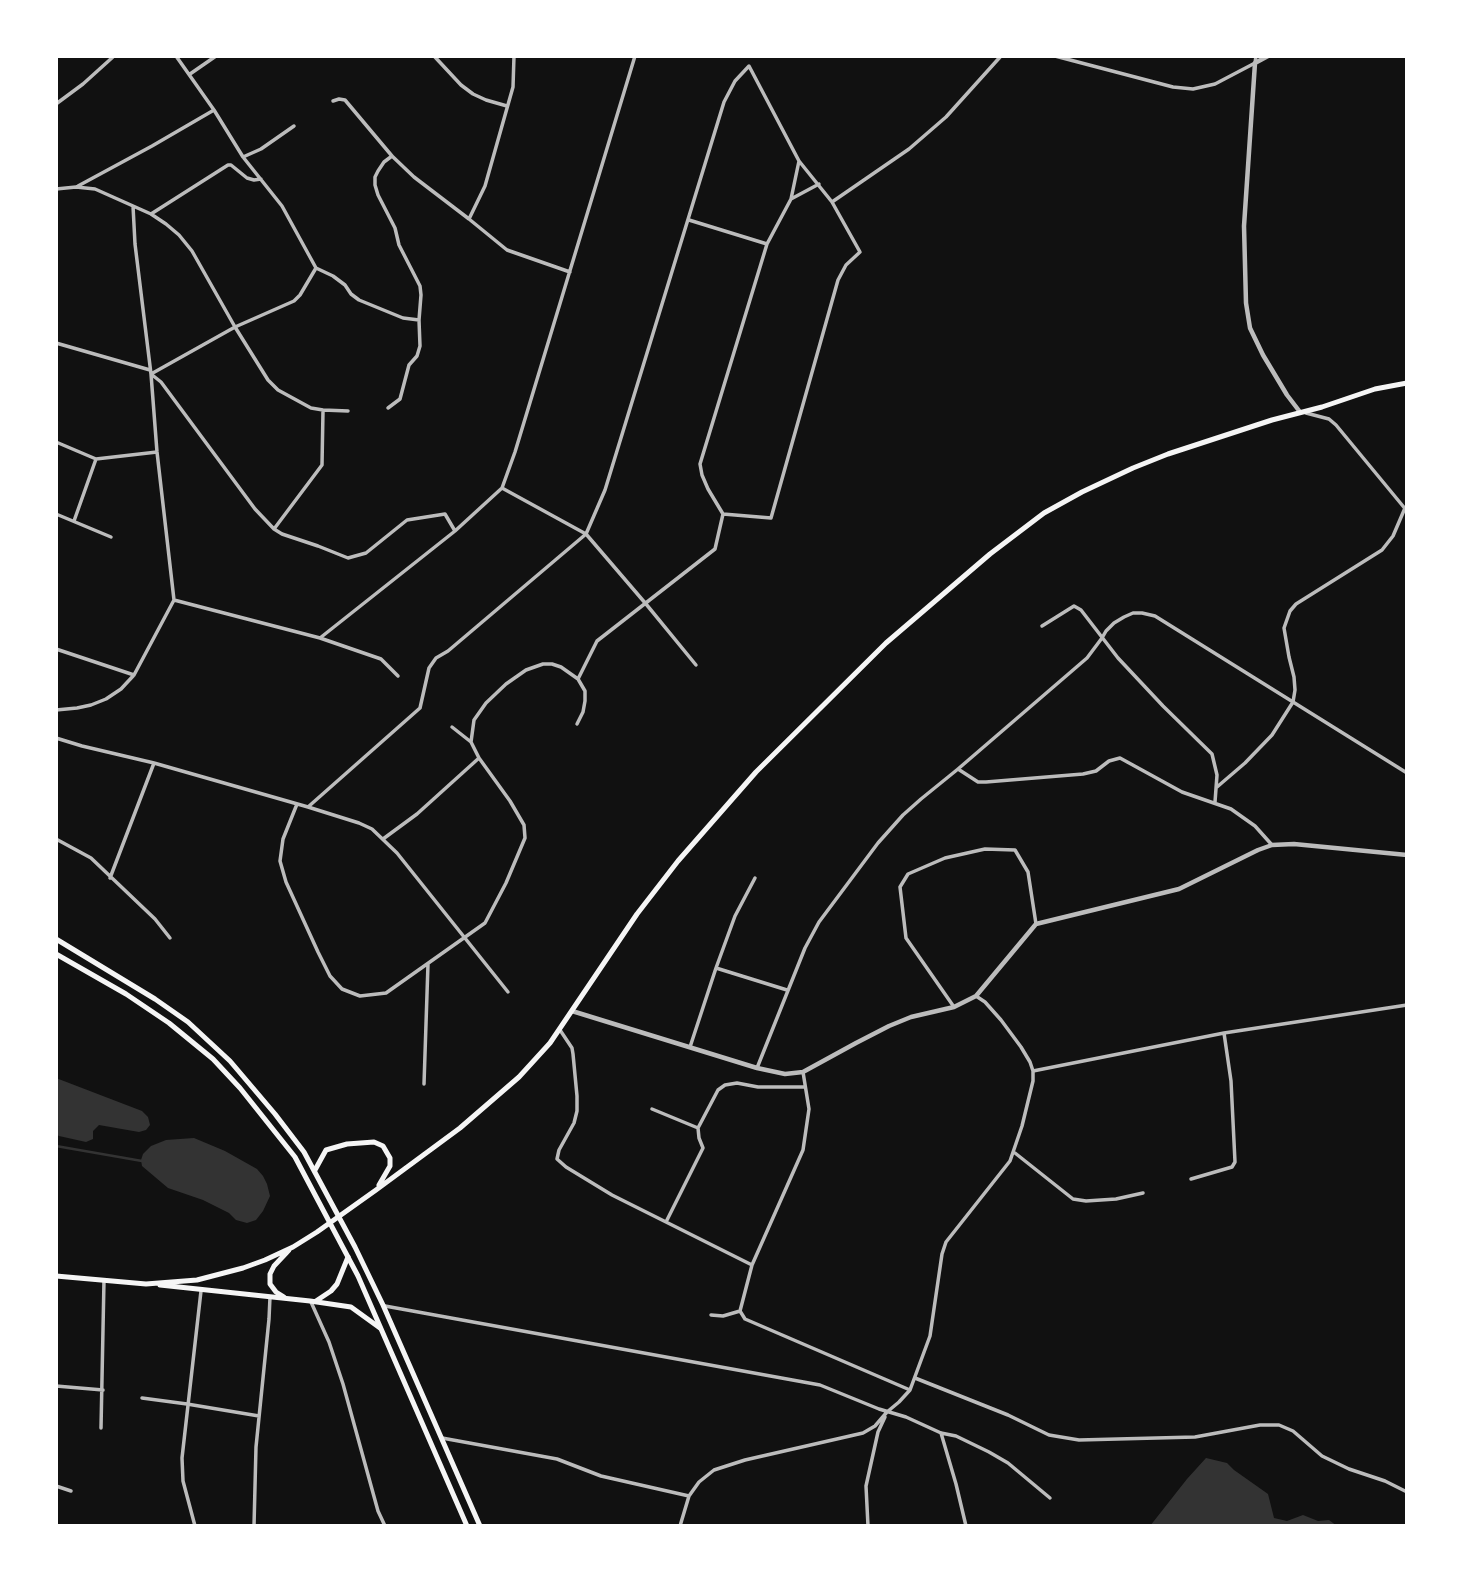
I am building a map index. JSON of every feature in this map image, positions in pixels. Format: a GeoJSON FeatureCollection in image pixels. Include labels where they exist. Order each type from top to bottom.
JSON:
{"type":"FeatureCollection","features":[{"type":"Feature","properties":{"kind":"main road"},"geometry":{"type":"LineString","coordinates":[[146,1284],[197,1280],[265,1260],[293,1247],[460,1128],[519,1077],[550,1043],[645,903],[756,772],[886,642],[990,554],[1044,513],[1113,477],[1168,454],[1375,389],[1407,383]]}},
{"type":"Feature","properties":{"kind":"main road"},"geometry":{"type":"LineString","coordinates":[[56,939],[188,1022],[230,1062],[304,1152],[383,1305],[480,1526]]}},
{"type":"Feature","properties":{"kind":"main road"},"geometry":{"type":"LineString","coordinates":[[56,954],[169,1023],[213,1059],[295,1157],[348,1257],[467,1526]]}},
{"type":"Feature","properties":{"kind":"main road"},"geometry":{"type":"LineString","coordinates":[[314,1170],[326,1150],[347,1144],[374,1142],[383,1146],[390,1158],[390,1167],[376,1190]]}},
{"type":"Feature","properties":{"kind":"main road"},"geometry":{"type":"LineString","coordinates":[[287,1299],[270,1284],[271,1274],[274,1266],[293,1247]]}},
{"type":"Feature","properties":{"kind":"main road"},"geometry":{"type":"LineString","coordinates":[[313,1301],[331,1291],[337,1284],[348,1257]]}},
{"type":"Feature","properties":{"kind":"main road"},"geometry":{"type":"LineString","coordinates":[[56,1276],[351,1307],[382,1330]]}},
{"type":"Feature","properties":{"kind":"street"},"geometry":{"type":"LineString","coordinates":[[56,104],[114,56]]}},
{"type":"Feature","properties":{"kind":"street"},"geometry":{"type":"LineString","coordinates":[[176,56],[243,157],[282,206],[316,268],[333,276],[359,300],[403,318],[419,320]]}},
{"type":"Feature","properties":{"kind":"street"},"geometry":{"type":"LineString","coordinates":[[190,74],[216,56]]}},
{"type":"Feature","properties":{"kind":"street"},"geometry":{"type":"LineString","coordinates":[[435,56],[472,94],[507,106]]}},
{"type":"Feature","properties":{"kind":"street"},"geometry":{"type":"LineString","coordinates":[[469,219],[485,186],[513,87],[514,56]]}},
{"type":"Feature","properties":{"kind":"street"},"geometry":{"type":"LineString","coordinates":[[320,639],[456,531],[502,488],[635,56]]}},
{"type":"Feature","properties":{"kind":"street"},"geometry":{"type":"LineString","coordinates":[[832,202],[909,149],[946,117],[1000,56]]}},
{"type":"Feature","properties":{"kind":"street"},"geometry":{"type":"LineString","coordinates":[[1055,56],[1173,87],[1193,89],[1215,83],[1268,56]]}},
{"type":"Feature","properties":{"kind":"street"},"geometry":{"type":"LineString","coordinates":[[1217,787],[1272,735],[1293,702],[1294,677],[1284,628],[1290,611],[1296,604],[1382,550],[1393,536],[1406,509],[1336,425],[1329,419],[1300,412],[1263,355],[1250,328],[1245,303],[1244,226],[1256,56]]}},
{"type":"Feature","properties":{"kind":"street"},"geometry":{"type":"LineString","coordinates":[[308,807],[419,708],[429,668],[436,658],[448,651],[586,534],[606,489],[724,102],[735,81],[749,66],[799,161],[832,202],[860,252],[846,265],[838,279],[771,518],[723,514]]}},
{"type":"Feature","properties":{"kind":"street"},"geometry":{"type":"LineString","coordinates":[[333,101],[345,100],[392,156],[414,177],[507,250],[570,272]]}},
{"type":"Feature","properties":{"kind":"street"},"geometry":{"type":"LineString","coordinates":[[76,187],[214,110]]}},
{"type":"Feature","properties":{"kind":"street"},"geometry":{"type":"LineString","coordinates":[[243,157],[261,149],[294,126]]}},
{"type":"Feature","properties":{"kind":"street"},"geometry":{"type":"LineString","coordinates":[[388,408],[400,398],[409,365],[417,356],[420,346],[421,295],[420,286],[399,245],[395,228],[375,185],[375,177],[384,162],[392,156]]}},
{"type":"Feature","properties":{"kind":"street"},"geometry":{"type":"LineString","coordinates":[[578,679],[597,641],[715,549],[723,514],[708,489],[699,464],[767,244],[791,199],[799,161]]}},
{"type":"Feature","properties":{"kind":"street"},"geometry":{"type":"LineString","coordinates":[[151,214],[228,165],[247,178],[261,179]]}},
{"type":"Feature","properties":{"kind":"street"},"geometry":{"type":"LineString","coordinates":[[791,199],[819,184]]}},
{"type":"Feature","properties":{"kind":"street"},"geometry":{"type":"LineString","coordinates":[[56,189],[95,189],[151,214],[179,235],[192,251],[268,380],[293,400],[311,408],[348,411]]}},
{"type":"Feature","properties":{"kind":"street"},"geometry":{"type":"LineString","coordinates":[[56,710],[77,708],[106,699],[121,689],[134,675],[174,600],[133,206]]}},
{"type":"Feature","properties":{"kind":"street"},"geometry":{"type":"LineString","coordinates":[[689,220],[767,244]]}},
{"type":"Feature","properties":{"kind":"street"},"geometry":{"type":"LineString","coordinates":[[150,372],[235,327],[294,301],[316,268]]}},
{"type":"Feature","properties":{"kind":"street"},"geometry":{"type":"LineString","coordinates":[[56,343],[150,372],[161,382],[255,509],[282,534],[348,558],[366,553],[407,520],[444,514],[456,531]]}},
{"type":"Feature","properties":{"kind":"street"},"geometry":{"type":"LineString","coordinates":[[274,529],[322,465],[323,410]]}},
{"type":"Feature","properties":{"kind":"street"},"geometry":{"type":"LineString","coordinates":[[56,442],[96,459],[157,452]]}},
{"type":"Feature","properties":{"kind":"street"},"geometry":{"type":"LineString","coordinates":[[74,521],[96,459]]}},
{"type":"Feature","properties":{"kind":"street"},"geometry":{"type":"LineString","coordinates":[[502,488],[586,534],[696,665]]}},
{"type":"Feature","properties":{"kind":"street"},"geometry":{"type":"LineString","coordinates":[[56,514],[111,537]]}},
{"type":"Feature","properties":{"kind":"street"},"geometry":{"type":"LineString","coordinates":[[174,600],[320,639],[381,659],[398,676]]}},
{"type":"Feature","properties":{"kind":"street"},"geometry":{"type":"LineString","coordinates":[[1042,626],[1077,607],[1163,706],[1212,754],[1216,765],[1217,787],[1214,802]]}},
{"type":"Feature","properties":{"kind":"street"},"geometry":{"type":"LineString","coordinates":[[757,1068],[819,922],[878,843],[903,815],[1087,658],[1106,631],[1124,617],[1133,613],[1149,614],[1407,773]]}},
{"type":"Feature","properties":{"kind":"street"},"geometry":{"type":"LineString","coordinates":[[56,649],[134,675]]}},
{"type":"Feature","properties":{"kind":"street"},"geometry":{"type":"LineString","coordinates":[[471,742],[474,720],[486,703],[526,670],[543,664],[561,667],[578,679],[585,691],[583,712],[577,724]]}},
{"type":"Feature","properties":{"kind":"street"},"geometry":{"type":"LineString","coordinates":[[297,804],[283,839],[280,860],[282,871],[330,976],[342,989],[360,996],[386,993],[485,923],[526,838],[524,824],[471,742],[452,727]]}},
{"type":"Feature","properties":{"kind":"street"},"geometry":{"type":"LineString","coordinates":[[56,738],[308,807],[372,829],[397,853],[508,992]]}},
{"type":"Feature","properties":{"kind":"street"},"geometry":{"type":"LineString","coordinates":[[383,839],[417,814],[479,758]]}},
{"type":"Feature","properties":{"kind":"street"},"geometry":{"type":"LineString","coordinates":[[958,769],[978,782],[986,782],[1083,774],[1096,771],[1109,761],[1120,758],[1182,792],[1214,802],[1242,816],[1272,845]]}},
{"type":"Feature","properties":{"kind":"street"},"geometry":{"type":"LineString","coordinates":[[110,878],[154,763]]}},
{"type":"Feature","properties":{"kind":"street"},"geometry":{"type":"LineString","coordinates":[[56,839],[91,858],[155,919],[170,938]]}},
{"type":"Feature","properties":{"kind":"street"},"geometry":{"type":"LineString","coordinates":[[572,1011],[757,1068],[785,1074],[803,1072],[889,1026],[911,1017],[954,1007],[976,996],[1035,924],[1179,889],[1272,845],[1294,844],[1407,855]]}},
{"type":"Feature","properties":{"kind":"street"},"geometry":{"type":"LineString","coordinates":[[954,1007],[906,938],[900,887],[908,874],[945,858],[985,849],[1015,850],[1028,872],[1035,924]]}},
{"type":"Feature","properties":{"kind":"street"},"geometry":{"type":"LineString","coordinates":[[690,1047],[735,916],[755,877]]}},
{"type":"Feature","properties":{"kind":"street"},"geometry":{"type":"LineString","coordinates":[[424,1084],[428,964]]}},
{"type":"Feature","properties":{"kind":"street"},"geometry":{"type":"LineString","coordinates":[[716,968],[788,990]]}},
{"type":"Feature","properties":{"kind":"street"},"geometry":{"type":"LineString","coordinates":[[680,1526],[689,1496],[699,1482],[714,1470],[745,1460],[863,1433],[875,1426],[910,1390],[930,1336],[946,1242],[1010,1161],[1023,1126],[1033,1081],[1030,1062],[1014,1038],[985,1002],[976,996]]}},
{"type":"Feature","properties":{"kind":"street"},"geometry":{"type":"LineString","coordinates":[[1033,1071],[1224,1033],[1407,1005]]}},
{"type":"Feature","properties":{"kind":"street"},"geometry":{"type":"LineString","coordinates":[[560,1030],[572,1048],[578,1096],[574,1124],[559,1150],[557,1160],[612,1195],[752,1265]]}},
{"type":"Feature","properties":{"kind":"street"},"geometry":{"type":"LineString","coordinates":[[1191,1179],[1231,1167],[1235,1162],[1231,1081],[1224,1033]]}},
{"type":"Feature","properties":{"kind":"street"},"geometry":{"type":"LineString","coordinates":[[803,1072],[809,1109],[803,1150],[752,1265],[740,1311],[745,1320],[910,1390]]}},
{"type":"Feature","properties":{"kind":"street"},"geometry":{"type":"LineString","coordinates":[[666,1223],[703,1148],[698,1128],[718,1090],[725,1085],[737,1083],[758,1087],[806,1087]]}},
{"type":"Feature","properties":{"kind":"street"},"geometry":{"type":"LineString","coordinates":[[652,1109],[698,1128]]}},
{"type":"Feature","properties":{"kind":"street"},"geometry":{"type":"LineString","coordinates":[[1014,1153],[1073,1199],[1116,1199],[1143,1193]]}},
{"type":"Feature","properties":{"kind":"street"},"geometry":{"type":"LineString","coordinates":[[101,1428],[104,1280]]}},
{"type":"Feature","properties":{"kind":"street"},"geometry":{"type":"LineString","coordinates":[[195,1526],[183,1480],[182,1458],[201,1291]]}},
{"type":"Feature","properties":{"kind":"street"},"geometry":{"type":"LineString","coordinates":[[254,1526],[256,1447],[270,1297]]}},
{"type":"Feature","properties":{"kind":"street"},"geometry":{"type":"LineString","coordinates":[[313,1301],[343,1384],[378,1511],[385,1526]]}},
{"type":"Feature","properties":{"kind":"street"},"geometry":{"type":"LineString","coordinates":[[383,1305],[820,1385],[941,1433],[956,1436],[1008,1463],[1050,1498]]}},
{"type":"Feature","properties":{"kind":"street"},"geometry":{"type":"LineString","coordinates":[[711,1315],[723,1316],[740,1311]]}},
{"type":"Feature","properties":{"kind":"street"},"geometry":{"type":"LineString","coordinates":[[915,1378],[1008,1415],[1049,1435],[1079,1440],[1195,1437],[1260,1425],[1279,1425],[1293,1431],[1322,1456],[1407,1492]]}},
{"type":"Feature","properties":{"kind":"street"},"geometry":{"type":"LineString","coordinates":[[56,1386],[103,1390]]}},
{"type":"Feature","properties":{"kind":"street"},"geometry":{"type":"LineString","coordinates":[[142,1398],[259,1416]]}},
{"type":"Feature","properties":{"kind":"street"},"geometry":{"type":"LineString","coordinates":[[868,1526],[866,1486],[878,1432],[887,1412]]}},
{"type":"Feature","properties":{"kind":"street"},"geometry":{"type":"LineString","coordinates":[[941,1433],[966,1526]]}},
{"type":"Feature","properties":{"kind":"street"},"geometry":{"type":"LineString","coordinates":[[441,1438],[557,1459],[601,1475],[689,1496]]}},
{"type":"Feature","properties":{"kind":"street"},"geometry":{"type":"LineString","coordinates":[[56,1486],[71,1491]]}},
{"type":"Feature","properties":{"kind":"shaded area"},"geometry":{"type":"Polygon","coordinates":[[[56,1078],[142,1111],[148,1117],[150,1125],[139,1132],[99,1125],[93,1131],[93,1139],[86,1142],[59,1136],[56,1134],[56,1078]]]}},
{"type":"Feature","properties":{"kind":"shaded area"},"geometry":{"type":"Polygon","coordinates":[[[194,1138],[225,1151],[257,1169],[263,1176],[270,1196],[256,1220],[247,1223],[236,1220],[229,1213],[203,1200],[168,1188],[142,1166],[143,1154],[151,1146],[166,1140],[194,1138]]]}},
{"type":"Feature","properties":{"kind":"shaded area"},"geometry":{"type":"Polygon","coordinates":[[[1206,1458],[1227,1463],[1268,1494],[1274,1518],[1287,1521],[1303,1515],[1318,1521],[1329,1520],[1337,1526],[1150,1526],[1206,1458]]]}},
{"type":"Feature","properties":{"kind":"waterway"},"geometry":{"type":"LineString","coordinates":[[56,1146],[142,1161]]}}]}
